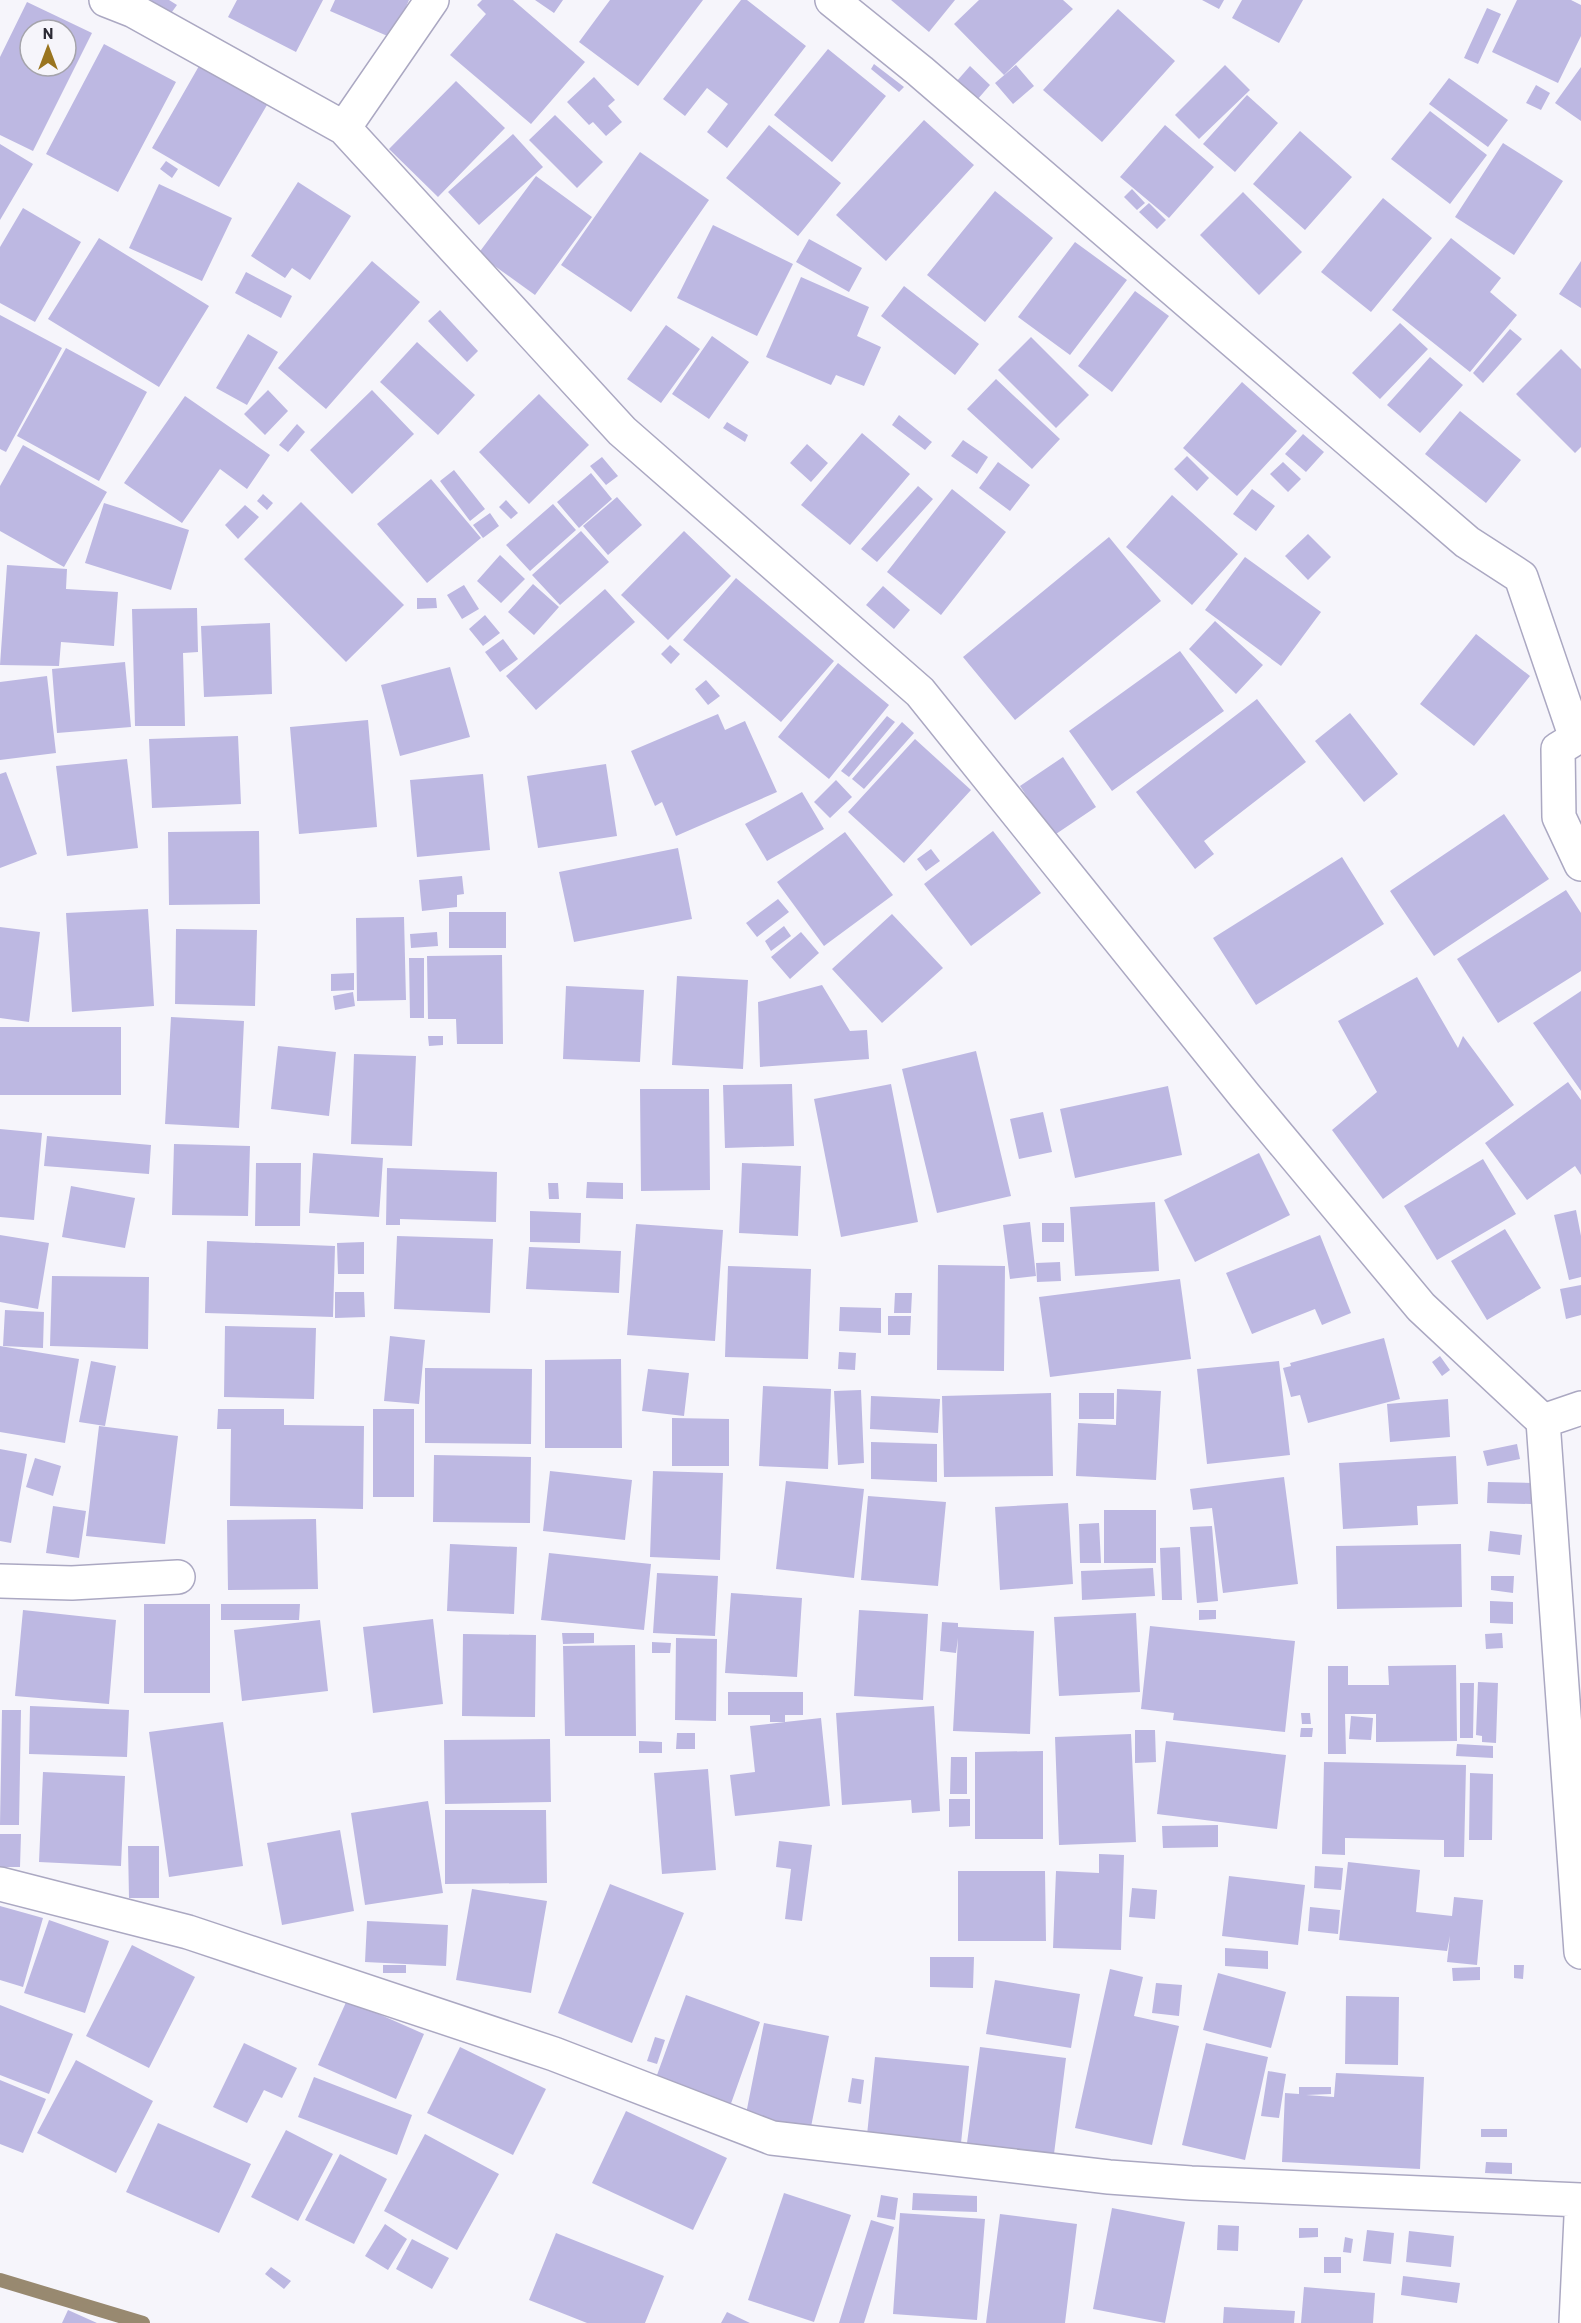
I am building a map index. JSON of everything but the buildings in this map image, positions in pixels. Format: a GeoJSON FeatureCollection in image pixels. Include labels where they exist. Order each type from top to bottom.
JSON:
{"type":"FeatureCollection","features":[{"type":"Feature","properties":{"kind":"street"},"geometry":{"type":"LineString","coordinates":[[106,0],[134,11],[344,128],[622,431],[920,692],[1245,1096],[1421,1307],[1543,1421],[1581,1952]]}},
{"type":"Feature","properties":{"kind":"street"},"geometry":{"type":"LineString","coordinates":[[344,128],[432,0]]}},
{"type":"Feature","properties":{"kind":"street"},"geometry":{"type":"LineString","coordinates":[[832,0],[920,71],[1467,542],[1521,577],[1579,737],[1558,749],[1559,817],[1581,864]]}},
{"type":"Feature","properties":{"kind":"street"},"geometry":{"type":"LineString","coordinates":[[1543,1421],[1581,1408]]}},
{"type":"Feature","properties":{"kind":"street"},"geometry":{"type":"LineString","coordinates":[[0,1581],[72,1583],[178,1577]]}},
{"type":"Feature","properties":{"kind":"street"},"geometry":{"type":"LineString","coordinates":[[0,1884],[188,1932],[554,2054],[772,2138],[1191,2184],[1581,2200]]}},
{"type":"Feature","properties":{"kind":"street"},"geometry":{"type":"LineString","coordinates":[[1576,2323],[1581,2217]]}},
{"type":"Feature","properties":{"kind":"waterway"},"geometry":{"type":"LineString","coordinates":[[0,2280],[143,2323]]}}]}
